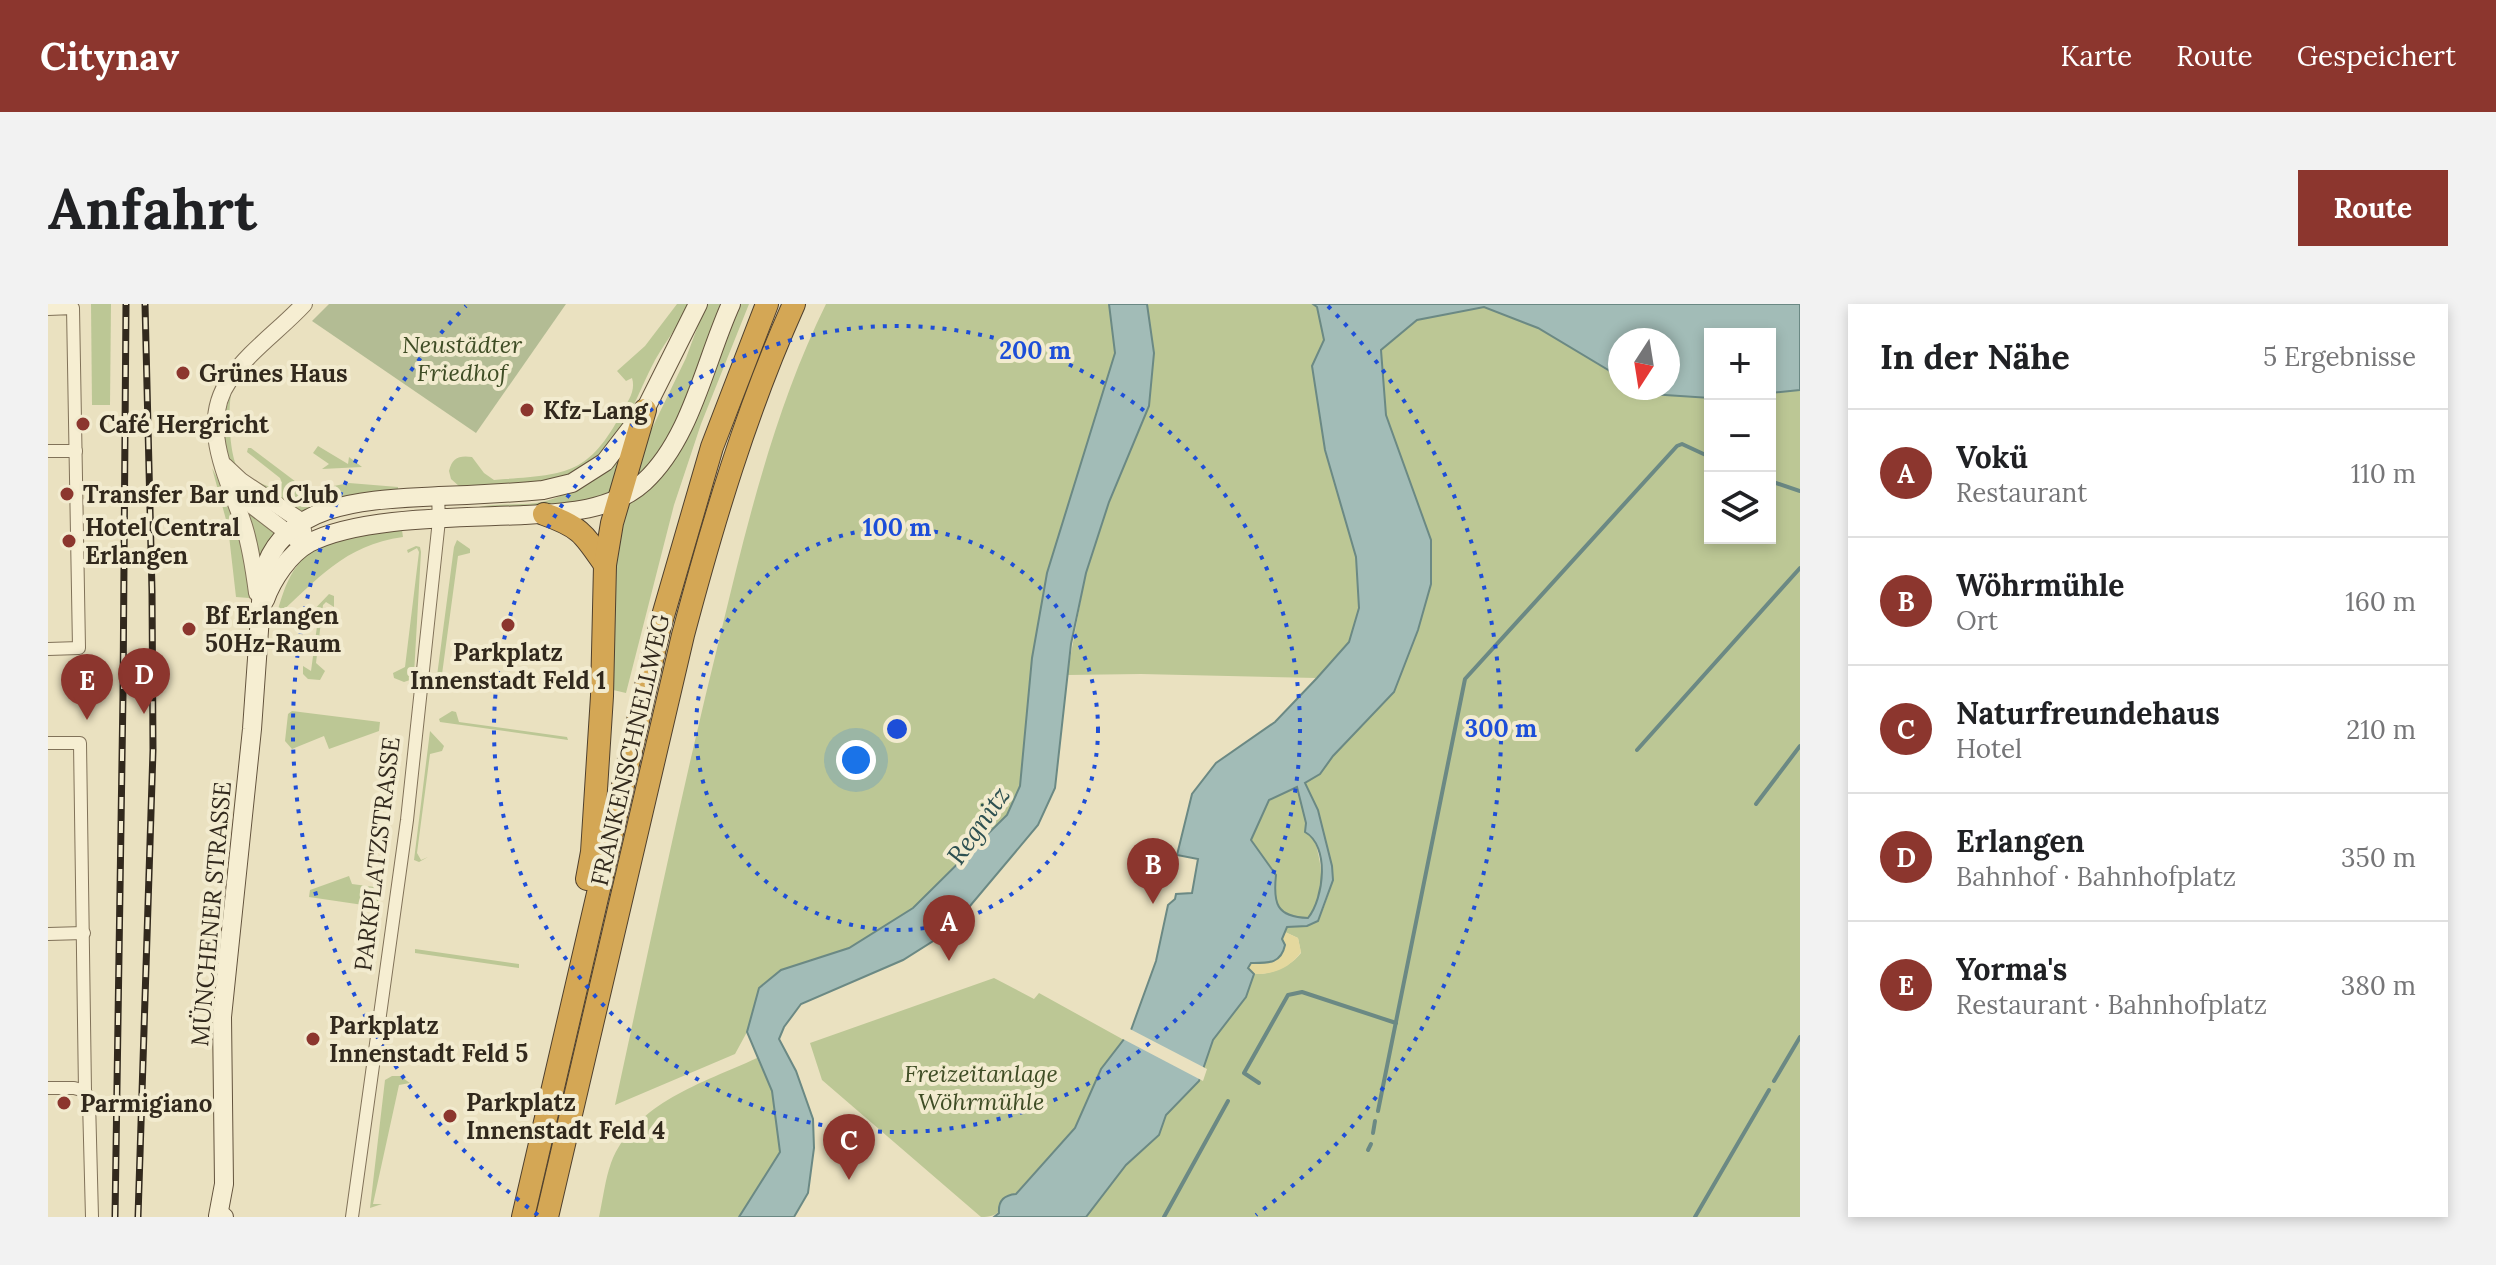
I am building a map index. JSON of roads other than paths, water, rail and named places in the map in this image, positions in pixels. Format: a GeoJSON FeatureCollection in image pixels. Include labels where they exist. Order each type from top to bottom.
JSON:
{"type":"FeatureCollection","features":[{"type":"Feature","properties":{"kind":"highway","name":"FRANKENSCHNELLWEG"},"geometry":{"type":"LineString","coordinates":[[523,1217],[660,626],[712,447],[767,304]]}},
{"type":"Feature","properties":{"kind":"highway","name":"FRANKENSCHNELLWEG"},"geometry":{"type":"LineString","coordinates":[[547,1217],[703,558],[767,364],[794,304]]}},
{"type":"Feature","properties":{"kind":"highway"},"geometry":{"type":"LineString","coordinates":[[581,971],[582,911],[592,852],[601,710],[605,565],[619,499],[645,410]]}},
{"type":"Feature","properties":{"kind":"highway"},"geometry":{"type":"LineString","coordinates":[[544,514],[571,524],[585,534],[605,565]]}},
{"type":"Feature","properties":{"kind":"main road"},"geometry":{"type":"LineString","coordinates":[[294,527],[354,502],[543,490],[572,483],[605,462],[645,410],[698,304]]}},
{"type":"Feature","properties":{"kind":"main road","name":"MÜNCHENER STRASSE"},"geometry":{"type":"LineString","coordinates":[[259,616],[278,574],[306,545],[350,528],[580,511],[619,499],[642,484],[665,460],[683,426],[731,304]]}},
{"type":"Feature","properties":{"kind":"main road","name":"MÜNCHENER STRASSE"},"geometry":{"type":"LineString","coordinates":[[219,1217],[224,1184],[222,1017],[252,729],[263,574],[267,559],[294,527]]}},
{"type":"Feature","properties":{"kind":"street"},"geometry":{"type":"LineString","coordinates":[[259,616],[252,556],[217,446],[219,401],[238,369],[304,304]]}},
{"type":"Feature","properties":{"kind":"street"},"geometry":{"type":"LineString","coordinates":[[48,309],[73,308],[79,648],[48,649]]}},
{"type":"Feature","properties":{"kind":"street"},"geometry":{"type":"LineString","coordinates":[[48,451],[76,451]]}},
{"type":"Feature","properties":{"kind":"street"},"geometry":{"type":"LineString","coordinates":[[221,462],[294,527],[306,545]]}},
{"type":"Feature","properties":{"kind":"street","name":"PARKPLATZSTRASSE"},"geometry":{"type":"LineString","coordinates":[[352,1217],[407,820],[439,520],[438,496]]}},
{"type":"Feature","properties":{"kind":"street"},"geometry":{"type":"LineString","coordinates":[[48,743],[80,743],[85,1091],[89,1101],[92,1217]]}},
{"type":"Feature","properties":{"kind":"street"},"geometry":{"type":"LineString","coordinates":[[48,934],[84,933]]}},
{"type":"Feature","properties":{"kind":"street"},"geometry":{"type":"LineString","coordinates":[[48,1088],[85,1091]]}},
{"type":"Feature","properties":{"kind":"water"},"geometry":{"type":"Polygon","coordinates":[[[1109,304],[1147,304],[1154,353],[1149,406],[1109,502],[1086,573],[1071,644],[1055,788],[1038,825],[949,931],[903,960],[801,1004],[784,1027],[779,1039],[796,1071],[813,1119],[814,1148],[808,1193],[794,1217],[739,1217],[780,1152],[772,1091],[747,1032],[759,988],[781,970],[849,948],[913,908],[1007,815],[1020,786],[1032,658],[1047,573],[1115,353],[1109,304]]]}},
{"type":"Feature","properties":{"kind":"water"},"geometry":{"type":"Polygon","coordinates":[[[1313,304],[1800,304],[1800,390],[1776,392],[1776,328],[1704,328],[1704,398],[1680,396],[1680,328],[1608,328],[1608,370],[1538,328],[1484,307],[1417,320],[1381,350],[1386,415],[1431,540],[1431,584],[1418,630],[1394,692],[1333,756],[1320,774],[1305,783],[1318,810],[1332,866],[1333,880],[1318,921],[1307,926],[1287,927],[1282,939],[1285,945],[1277,959],[1251,963],[1248,968],[1254,974],[1246,997],[1213,1040],[1199,1081],[1166,1115],[1159,1135],[1126,1165],[1086,1217],[994,1217],[999,1213],[1003,1199],[1016,1194],[1075,1128],[1101,1069],[1131,1030],[1156,961],[1168,905],[1176,894],[1192,893],[1198,859],[1177,855],[1192,794],[1216,763],[1275,722],[1349,642],[1359,608],[1356,557],[1325,450],[1312,366],[1324,340],[1317,307],[1313,304]],[[1297,787],[1269,800],[1251,840],[1276,875],[1275,893],[1279,907],[1289,915],[1308,918],[1318,898],[1322,873],[1318,849],[1305,832],[1306,823],[1297,787]]]}},
{"type":"Feature","properties":{"kind":"waterway"},"geometry":{"type":"LineString","coordinates":[[1378,1111],[1465,679],[1677,446],[1682,444],[1704,454]]}},
{"type":"Feature","properties":{"kind":"waterway"},"geometry":{"type":"LineString","coordinates":[[1776,483],[1800,491]]}},
{"type":"Feature","properties":{"kind":"waterway"},"geometry":{"type":"LineString","coordinates":[[1637,750],[1800,568]]}},
{"type":"Feature","properties":{"kind":"waterway"},"geometry":{"type":"LineString","coordinates":[[1756,804],[1800,746]]}},
{"type":"Feature","properties":{"kind":"waterway"},"geometry":{"type":"LineString","coordinates":[[1259,1083],[1244,1073],[1288,995],[1302,992],[1396,1023]]}},
{"type":"Feature","properties":{"kind":"waterway"},"geometry":{"type":"LineString","coordinates":[[1774,1081],[1800,1037]]}},
{"type":"Feature","properties":{"kind":"waterway"},"geometry":{"type":"LineString","coordinates":[[1695,1217],[1769,1090]]}},
{"type":"Feature","properties":{"kind":"waterway"},"geometry":{"type":"LineString","coordinates":[[1164,1217],[1228,1101]]}},
{"type":"Feature","properties":{"kind":"waterway"},"geometry":{"type":"LineString","coordinates":[[1373,1133],[1375,1121]]}},
{"type":"Feature","properties":{"kind":"waterway"},"geometry":{"type":"LineString","coordinates":[[1368,1150],[1371,1144]]}},
{"type":"Feature","properties":{"kind":"railway"},"geometry":{"type":"LineString","coordinates":[[115,1217],[126,304]]}},
{"type":"Feature","properties":{"kind":"railway"},"geometry":{"type":"LineString","coordinates":[[138,1217],[153,750],[145,304]]}},
{"type":"Feature","properties":{"kind":"place","name":"Grünes Haus"},"geometry":{"type":"Point","coordinates":[183,373]}},
{"type":"Feature","properties":{"kind":"place","name":"Kfz-Lang"},"geometry":{"type":"Point","coordinates":[527,410]}},
{"type":"Feature","properties":{"kind":"place","name":"Café Hergricht"},"geometry":{"type":"Point","coordinates":[83,424]}},
{"type":"Feature","properties":{"kind":"place","name":"Transfer Bar und Club"},"geometry":{"type":"Point","coordinates":[67,494]}},
{"type":"Feature","properties":{"kind":"place","name":"Hotel Central Erlangen"},"geometry":{"type":"Point","coordinates":[69,541]}},
{"type":"Feature","properties":{"kind":"place","name":"Parkplatz Innenstadt Feld 1"},"geometry":{"type":"Point","coordinates":[508,625]}},
{"type":"Feature","properties":{"kind":"place","name":"Bf Erlangen 50Hz-Raum"},"geometry":{"type":"Point","coordinates":[189,629]}},
{"type":"Feature","properties":{"kind":"place","name":"Erlangen"},"geometry":{"type":"Point","coordinates":[144,714]}},
{"type":"Feature","properties":{"kind":"place","name":"Yorma's"},"geometry":{"type":"Point","coordinates":[87,720]}},
{"type":"Feature","properties":{"kind":"place","name":"Wöhrmühle"},"geometry":{"type":"Point","coordinates":[1153,904]}},
{"type":"Feature","properties":{"kind":"place","name":"Vokü"},"geometry":{"type":"Point","coordinates":[949,961]}},
{"type":"Feature","properties":{"kind":"place","name":"Parkplatz Innenstadt Feld 5"},"geometry":{"type":"Point","coordinates":[313,1039]}},
{"type":"Feature","properties":{"kind":"place","name":"Parmigiano"},"geometry":{"type":"Point","coordinates":[64,1103]}},
{"type":"Feature","properties":{"kind":"place","name":"Parkplatz Innenstadt Feld 4"},"geometry":{"type":"Point","coordinates":[450,1116]}},
{"type":"Feature","properties":{"kind":"place","name":"Naturfreundehaus"},"geometry":{"type":"Point","coordinates":[849,1180]}},
{"type":"Feature","properties":{"kind":"park label","name":"Neustädter Friedhof"},"geometry":{"type":"Point","coordinates":[462,358]}},
{"type":"Feature","properties":{"kind":"park label","name":"Freizeitanlage Wöhrmühle"},"geometry":{"type":"Point","coordinates":[981,1087]}},
{"type":"Feature","properties":{"kind":"water label","name":"Regnitz"},"geometry":{"type":"Point","coordinates":[978,825]}}]}
